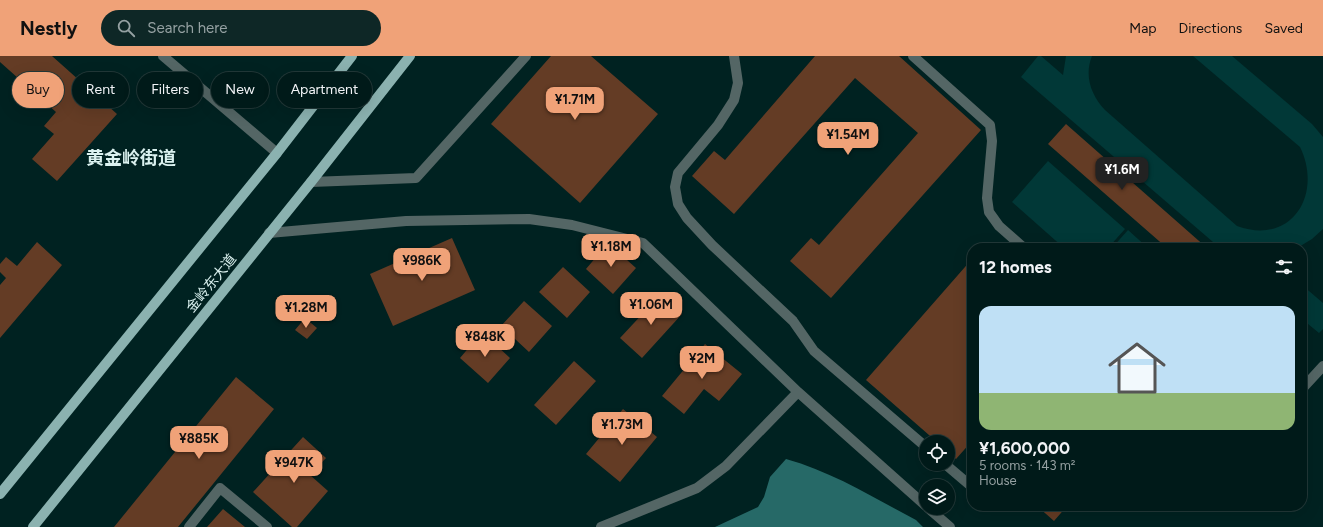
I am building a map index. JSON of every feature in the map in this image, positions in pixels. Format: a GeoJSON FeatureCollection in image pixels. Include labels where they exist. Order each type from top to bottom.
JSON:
{"type":"FeatureCollection","features":[{"type":"Feature","properties":{"kind":"main road"},"geometry":{"type":"LineString","coordinates":[[0,494],[277,153],[352,56]]}},
{"type":"Feature","properties":{"kind":"main road","name":"金岭东大道"},"geometry":{"type":"LineString","coordinates":[[32,527],[311,182],[410,56]]}},
{"type":"Feature","properties":{"kind":"street"},"geometry":{"type":"LineString","coordinates":[[163,56],[277,153]]}},
{"type":"Feature","properties":{"kind":"street"},"geometry":{"type":"LineString","coordinates":[[311,182],[416,178],[526,56]]}},
{"type":"Feature","properties":{"kind":"street"},"geometry":{"type":"LineString","coordinates":[[734,56],[738,83],[734,100],[718,125],[678,173],[675,187],[678,204],[687,218],[712,245],[793,321],[814,351],[919,441]]}},
{"type":"Feature","properties":{"kind":"street"},"geometry":{"type":"LineString","coordinates":[[913,56],[990,125],[992,141],[987,198],[989,212],[999,226],[1018,243]]}},
{"type":"Feature","properties":{"kind":"street"},"geometry":{"type":"LineString","coordinates":[[269,233],[406,221],[529,219],[572,225],[643,243],[798,392],[919,500]]}},
{"type":"Feature","properties":{"kind":"street"},"geometry":{"type":"LineString","coordinates":[[1307,384],[1323,366]]}},
{"type":"Feature","properties":{"kind":"street"},"geometry":{"type":"LineString","coordinates":[[601,527],[697,488],[726,466],[798,392]]}},
{"type":"Feature","properties":{"kind":"street"},"geometry":{"type":"LineString","coordinates":[[953,471],[967,483]]}},
{"type":"Feature","properties":{"kind":"street"},"geometry":{"type":"LineString","coordinates":[[189,527],[220,488],[267,527]]}},
{"type":"Feature","properties":{"kind":"street"},"geometry":{"type":"LineString","coordinates":[[936,515],[950,527]]}},
{"type":"Feature","properties":{"kind":"shaded area"},"geometry":{"type":"Polygon","coordinates":[[[1038,56],[1041,56],[1063,75],[1066,56],[1092,56],[1089,71],[1090,85],[1096,98],[1105,110],[1237,226],[1256,230],[1273,229],[1287,222],[1298,212],[1305,198],[1308,182],[1306,165],[1300,147],[1193,56],[1232,56],[1312,124],[1323,137],[1323,229],[1305,243],[1214,243],[1021,77],[1038,56]]]}},
{"type":"Feature","properties":{"kind":"shaded area"},"geometry":{"type":"Polygon","coordinates":[[[1048,161],[1125,229],[1112,243],[1058,243],[1012,202],[1048,161]]]}},
{"type":"Feature","properties":{"kind":"shaded area"},"geometry":{"type":"Polygon","coordinates":[[[1128,230],[1142,243],[1116,243],[1128,230]]]}},
{"type":"Feature","properties":{"kind":"shaded area"},"geometry":{"type":"Polygon","coordinates":[[[1307,289],[1323,303],[1323,329],[1319,333],[1307,323],[1307,289]]]}},
{"type":"Feature","properties":{"kind":"shaded area"},"geometry":{"type":"Polygon","coordinates":[[[786,459],[803,464],[837,478],[916,520],[923,527],[715,527],[758,507],[764,497],[770,477],[786,459]]]}},
{"type":"Feature","properties":{"kind":"building"},"geometry":{"type":"Polygon","coordinates":[[[0,56],[52,56],[72,74],[72,108],[110,108],[117,114],[57,181],[32,159],[54,134],[44,126],[56,112],[52,108],[64,108],[64,72],[12,73],[0,62],[0,56]]]}},
{"type":"Feature","properties":{"kind":"building"},"geometry":{"type":"Polygon","coordinates":[[[551,56],[591,56],[658,114],[580,203],[491,124],[551,56]]]}},
{"type":"Feature","properties":{"kind":"building"},"geometry":{"type":"Polygon","coordinates":[[[815,56],[899,56],[981,130],[831,298],[790,261],[811,238],[819,245],[918,133],[855,78],[734,214],[692,176],[714,151],[725,160],[815,56]]]}},
{"type":"Feature","properties":{"kind":"building"},"geometry":{"type":"Polygon","coordinates":[[[1066,124],[1201,243],[1161,243],[1048,144],[1066,124]]]}},
{"type":"Feature","properties":{"kind":"building"},"geometry":{"type":"Polygon","coordinates":[[[452,238],[475,290],[393,326],[370,274],[452,238]]]}},
{"type":"Feature","properties":{"kind":"building"},"geometry":{"type":"Polygon","coordinates":[[[37,242],[62,265],[0,338],[0,285],[6,278],[0,272],[0,264],[6,257],[17,266],[37,242]]]}},
{"type":"Feature","properties":{"kind":"building"},"geometry":{"type":"Polygon","coordinates":[[[608,243],[636,268],[613,294],[586,269],[608,243]]]}},
{"type":"Feature","properties":{"kind":"building"},"geometry":{"type":"Polygon","coordinates":[[[967,265],[967,447],[956,459],[955,435],[929,435],[866,380],[967,265]]]}},
{"type":"Feature","properties":{"kind":"building"},"geometry":{"type":"Polygon","coordinates":[[[563,267],[590,292],[567,318],[539,292],[563,267]]]}},
{"type":"Feature","properties":{"kind":"building"},"geometry":{"type":"Polygon","coordinates":[[[661,294],[682,314],[642,358],[620,338],[661,294]]]}},
{"type":"Feature","properties":{"kind":"building"},"geometry":{"type":"Polygon","coordinates":[[[524,301],[552,326],[529,352],[501,326],[524,301]]]}},
{"type":"Feature","properties":{"kind":"building"},"geometry":{"type":"Polygon","coordinates":[[[305,318],[317,328],[307,339],[295,330],[305,318]]]}},
{"type":"Feature","properties":{"kind":"building"},"geometry":{"type":"Polygon","coordinates":[[[482,332],[510,358],[488,383],[460,358],[482,332]]]}},
{"type":"Feature","properties":{"kind":"building"},"geometry":{"type":"Polygon","coordinates":[[[705,344],[742,374],[719,401],[704,389],[684,414],[662,396],[705,344]]]}},
{"type":"Feature","properties":{"kind":"building"},"geometry":{"type":"Polygon","coordinates":[[[574,361],[596,381],[556,425],[534,405],[574,361]]]}},
{"type":"Feature","properties":{"kind":"building"},"geometry":{"type":"Polygon","coordinates":[[[236,377],[274,409],[178,527],[114,527],[236,377]]]}},
{"type":"Feature","properties":{"kind":"building"},"geometry":{"type":"Polygon","coordinates":[[[623,409],[657,437],[620,482],[586,454],[623,409]]]}},
{"type":"Feature","properties":{"kind":"building"},"geometry":{"type":"Polygon","coordinates":[[[303,437],[326,458],[310,475],[328,491],[297,527],[292,527],[253,492],[303,437]]]}},
{"type":"Feature","properties":{"kind":"building"},"geometry":{"type":"Polygon","coordinates":[[[223,509],[245,527],[207,527],[223,509]]]}},
{"type":"Feature","properties":{"kind":"building"},"geometry":{"type":"Polygon","coordinates":[[[1043,511],[1063,511],[1054,521],[1043,511]]]}},
{"type":"Feature","properties":{"kind":"district","name":"黄金岭街道"},"geometry":{"type":"Point","coordinates":[131,158]}}]}
